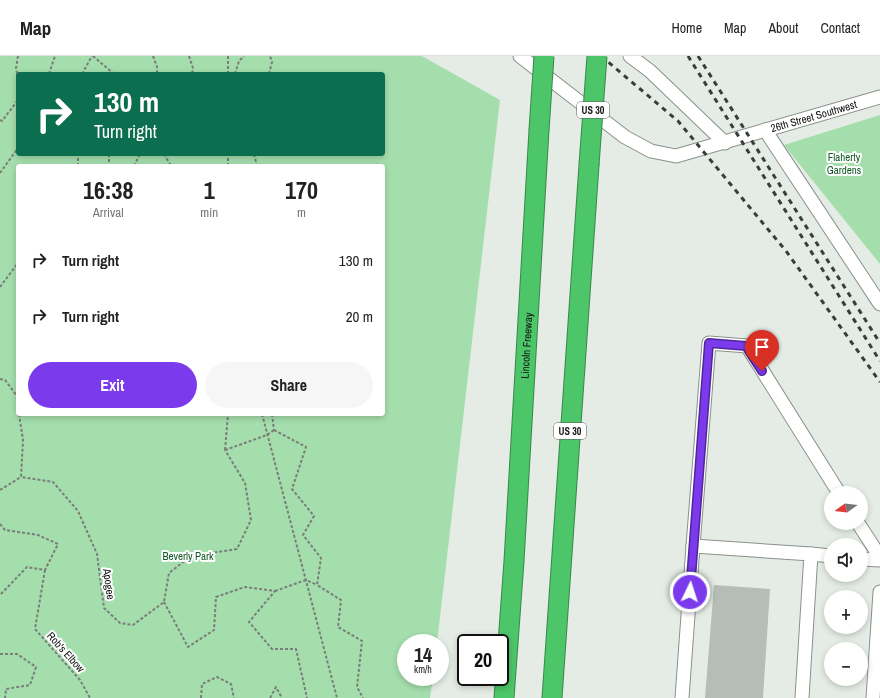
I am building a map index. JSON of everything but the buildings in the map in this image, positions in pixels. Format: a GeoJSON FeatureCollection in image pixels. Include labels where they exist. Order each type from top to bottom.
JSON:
{"type":"FeatureCollection","features":[{"type":"Feature","properties":{"kind":"highway","name":"Lincoln Freeway"},"geometry":{"type":"LineString","coordinates":[[514,561],[544,56]]}},
{"type":"Feature","properties":{"kind":"highway","name":"US 30"},"geometry":{"type":"LineString","coordinates":[[552,698],[597,56]]}},
{"type":"Feature","properties":{"kind":"highway"},"geometry":{"type":"LineString","coordinates":[[500,634],[514,561]]}},
{"type":"Feature","properties":{"kind":"highway"},"geometry":{"type":"LineString","coordinates":[[504,698],[514,561]]}},
{"type":"Feature","properties":{"kind":"highway"},"geometry":{"type":"LineString","coordinates":[[555,653],[555,698]]}},
{"type":"Feature","properties":{"kind":"highway"},"geometry":{"type":"LineString","coordinates":[[492,698],[493,686]]}},
{"type":"Feature","properties":{"kind":"street","name":"26th Street Southwest"},"geometry":{"type":"LineString","coordinates":[[520,56],[625,137],[651,151],[676,156],[880,97]]}},
{"type":"Feature","properties":{"kind":"street"},"geometry":{"type":"LineString","coordinates":[[630,56],[650,71],[725,143]]}},
{"type":"Feature","properties":{"kind":"street"},"geometry":{"type":"LineString","coordinates":[[765,130],[880,304]]}},
{"type":"Feature","properties":{"kind":"street"},"geometry":{"type":"LineString","coordinates":[[682,698],[709,343],[746,346],[835,486]]}},
{"type":"Feature","properties":{"kind":"street"},"geometry":{"type":"LineString","coordinates":[[863,530],[880,557]]}},
{"type":"Feature","properties":{"kind":"street"},"geometry":{"type":"LineString","coordinates":[[693,546],[824,555]]}},
{"type":"Feature","properties":{"kind":"street"},"geometry":{"type":"LineString","coordinates":[[802,698],[812,554]]}},
{"type":"Feature","properties":{"kind":"street"},"geometry":{"type":"LineString","coordinates":[[868,559],[880,560]]}},
{"type":"Feature","properties":{"kind":"street"},"geometry":{"type":"LineString","coordinates":[[873,698],[880,592]]}},
{"type":"Feature","properties":{"kind":"path"},"geometry":{"type":"LineString","coordinates":[[17,72],[18,56]]}},
{"type":"Feature","properties":{"kind":"path"},"geometry":{"type":"LineString","coordinates":[[50,72],[55,56]]}},
{"type":"Feature","properties":{"kind":"path"},"geometry":{"type":"LineString","coordinates":[[83,72],[92,56],[112,72]]}},
{"type":"Feature","properties":{"kind":"path"},"geometry":{"type":"LineString","coordinates":[[153,56],[157,67],[157,72]]}},
{"type":"Feature","properties":{"kind":"path"},"geometry":{"type":"LineString","coordinates":[[189,56],[193,68],[192,72]]}},
{"type":"Feature","properties":{"kind":"path"},"geometry":{"type":"LineString","coordinates":[[228,56],[228,72]]}},
{"type":"Feature","properties":{"kind":"path"},"geometry":{"type":"LineString","coordinates":[[236,72],[239,61],[244,56]]}},
{"type":"Feature","properties":{"kind":"path"},"geometry":{"type":"LineString","coordinates":[[270,56],[272,62],[270,72]]}},
{"type":"Feature","properties":{"kind":"path"},"geometry":{"type":"LineString","coordinates":[[0,120],[2,121],[16,103]]}},
{"type":"Feature","properties":{"kind":"path"},"geometry":{"type":"LineString","coordinates":[[0,173],[16,151]]}},
{"type":"Feature","properties":{"kind":"path"},"geometry":{"type":"LineString","coordinates":[[0,287],[16,266]]}},
{"type":"Feature","properties":{"kind":"path"},"geometry":{"type":"LineString","coordinates":[[0,379],[5,380],[16,395]]}},
{"type":"Feature","properties":{"kind":"path"},"geometry":{"type":"LineString","coordinates":[[0,490],[21,477],[23,440],[20,416]]}},
{"type":"Feature","properties":{"kind":"path"},"geometry":{"type":"LineString","coordinates":[[228,416],[225,450],[245,483],[252,520],[237,549],[192,556],[169,573],[164,602],[188,647],[214,630],[216,597],[245,587],[275,591],[306,580],[317,585],[341,600],[338,627],[362,641],[357,687],[363,698]]}},
{"type":"Feature","properties":{"kind":"path"},"geometry":{"type":"LineString","coordinates":[[262,416],[337,698]]}},
{"type":"Feature","properties":{"kind":"path"},"geometry":{"type":"LineString","coordinates":[[272,416],[274,430]]}},
{"type":"Feature","properties":{"kind":"path"},"geometry":{"type":"LineString","coordinates":[[225,450],[267,435],[274,430]]}},
{"type":"Feature","properties":{"kind":"path"},"geometry":{"type":"LineString","coordinates":[[274,430],[306,447],[292,489],[314,516],[303,535],[321,558],[317,585]]}},
{"type":"Feature","properties":{"kind":"path","name":"Apogee"},"geometry":{"type":"LineString","coordinates":[[21,477],[53,482],[78,511],[97,554],[104,608],[120,623],[134,625],[164,602]]}},
{"type":"Feature","properties":{"kind":"path"},"geometry":{"type":"LineString","coordinates":[[0,524],[5,530],[38,535],[58,544],[45,570],[27,567],[0,595]]}},
{"type":"Feature","properties":{"kind":"path","name":"Rob's Elbow"},"geometry":{"type":"LineString","coordinates":[[45,570],[35,629],[80,680],[90,698]]}},
{"type":"Feature","properties":{"kind":"path"},"geometry":{"type":"LineString","coordinates":[[275,591],[249,622],[272,649],[296,648],[307,698]]}},
{"type":"Feature","properties":{"kind":"path"},"geometry":{"type":"LineString","coordinates":[[0,654],[17,654],[36,667],[30,685],[6,689],[5,698]]}},
{"type":"Feature","properties":{"kind":"path"},"geometry":{"type":"LineString","coordinates":[[201,698],[202,684],[217,677],[231,684],[234,698]]}},
{"type":"Feature","properties":{"kind":"path"},"geometry":{"type":"LineString","coordinates":[[270,698],[276,687],[282,698]]}},
{"type":"Feature","properties":{"kind":"green space","name":"Beverly Park"},"geometry":{"type":"Polygon","coordinates":[[[0,56],[422,56],[500,100],[438,634],[397,634],[397,686],[432,686],[430,698],[0,698],[0,56]]]}},
{"type":"Feature","properties":{"kind":"green space","name":"Flaherty Gardens"},"geometry":{"type":"Polygon","coordinates":[[[880,115],[880,264],[784,145],[880,115]]]}},
{"type":"Feature","properties":{"kind":"railway"},"geometry":{"type":"LineString","coordinates":[[601,56],[678,121],[786,251],[880,382]]}},
{"type":"Feature","properties":{"kind":"railway"},"geometry":{"type":"LineString","coordinates":[[688,56],[880,361]]}},
{"type":"Feature","properties":{"kind":"railway"},"geometry":{"type":"LineString","coordinates":[[698,56],[880,343]]}},
{"type":"Feature","properties":{"kind":"route"},"geometry":{"type":"LineString","coordinates":[[690,592],[709,343],[746,346],[762,371]]}}]}
